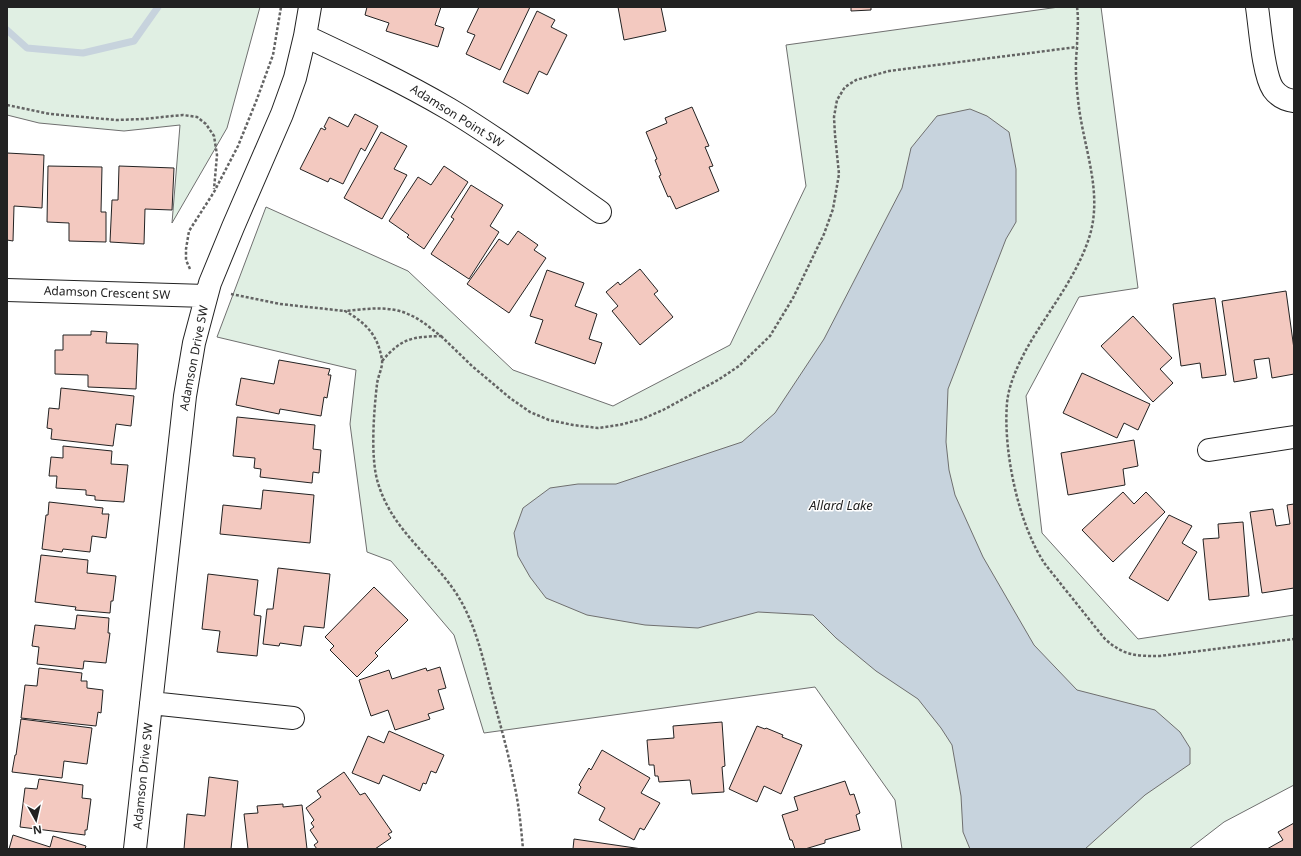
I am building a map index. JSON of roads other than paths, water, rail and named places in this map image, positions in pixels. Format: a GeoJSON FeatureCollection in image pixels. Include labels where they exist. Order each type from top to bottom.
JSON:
{"type":"FeatureCollection","features":[{"type":"Feature","properties":{"kind":"street","name":"Adamson Drive SW"},"geometry":{"type":"LineString","coordinates":[[135,849],[185,396],[194,343],[216,294],[233,226],[282,114],[295,78],[310,7]]}},
{"type":"Feature","properties":{"kind":"street"},"geometry":{"type":"LineString","coordinates":[[1257,7],[1269,82],[1280,96],[1294,101]]}},
{"type":"Feature","properties":{"kind":"street","name":"Adamson Point SW"},"geometry":{"type":"LineString","coordinates":[[305,36],[367,65],[450,110],[489,134],[600,212]]}},
{"type":"Feature","properties":{"kind":"street","name":"Adamson Crescent SW"},"geometry":{"type":"LineString","coordinates":[[7,290],[216,294]]}},
{"type":"Feature","properties":{"kind":"street"},"geometry":{"type":"LineString","coordinates":[[1209,450],[1294,437]]}},
{"type":"Feature","properties":{"kind":"street"},"geometry":{"type":"LineString","coordinates":[[151,703],[293,718]]}},
{"type":"Feature","properties":{"kind":"water","name":"Allard Lake"},"geometry":{"type":"Polygon","coordinates":[[[970,109],[987,116],[1009,132],[1016,169],[1016,222],[1006,239],[948,389],[946,442],[949,470],[955,495],[983,557],[1034,645],[1077,690],[1155,710],[1180,732],[1190,748],[1190,764],[1145,795],[1085,849],[970,849],[963,832],[961,796],[952,745],[941,728],[918,699],[876,671],[836,638],[813,615],[758,612],[698,628],[645,625],[587,615],[546,598],[530,577],[518,556],[514,533],[523,508],[550,488],[578,484],[616,484],[742,442],[775,413],[824,339],[902,188],[911,148],[937,116],[970,109]]]}},
{"type":"Feature","properties":{"kind":"waterway"},"geometry":{"type":"LineString","coordinates":[[7,30],[27,48],[83,53],[134,41],[158,7]]}}]}
